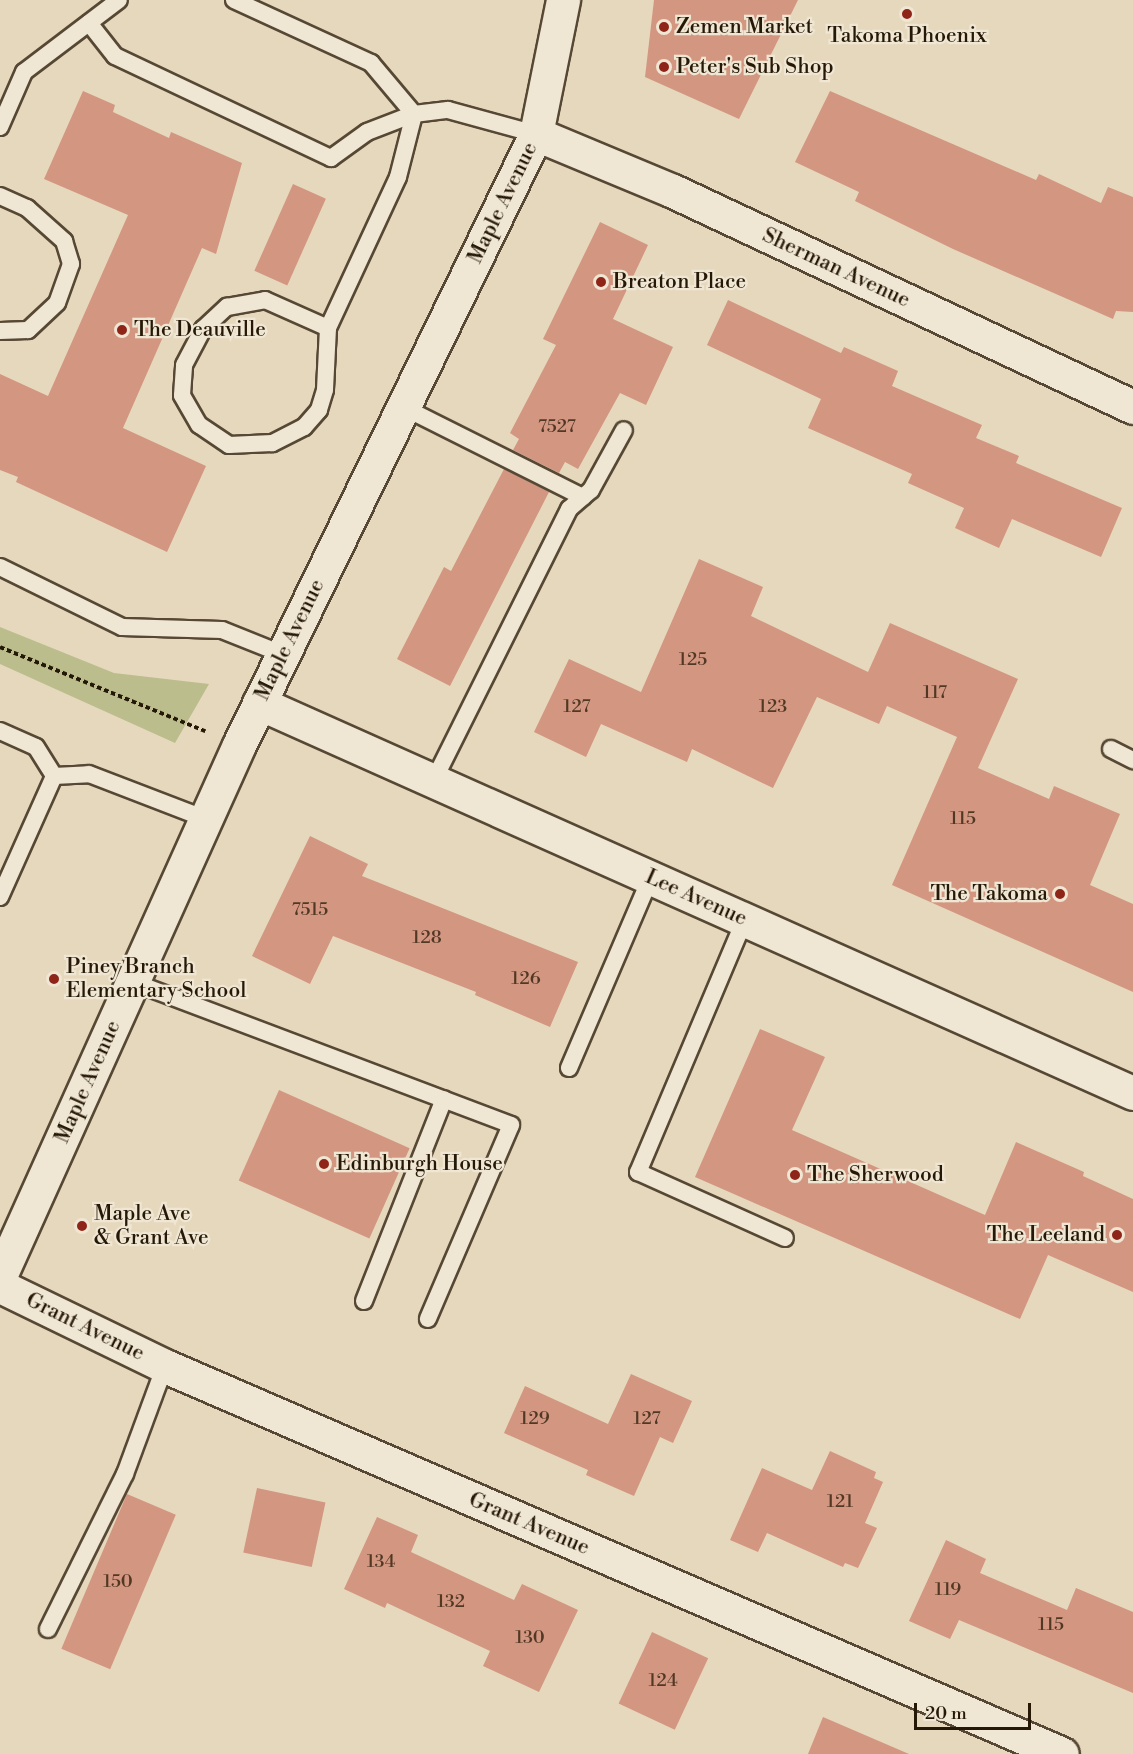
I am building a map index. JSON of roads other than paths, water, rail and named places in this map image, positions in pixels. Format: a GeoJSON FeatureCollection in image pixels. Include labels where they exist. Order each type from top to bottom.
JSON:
{"type":"FeatureCollection","features":[{"type":"Feature","properties":{"kind":"street","name":"Maple Avenue"},"geometry":{"type":"LineString","coordinates":[[0,1276],[259,703],[536,134],[563,0]]}},
{"type":"Feature","properties":{"kind":"street","name":"Sherman Avenue"},"geometry":{"type":"LineString","coordinates":[[536,134],[673,191],[1133,407]]}},
{"type":"Feature","properties":{"kind":"street","name":"Lee Avenue"},"geometry":{"type":"LineString","coordinates":[[259,703],[1133,1093]]}},
{"type":"Feature","properties":{"kind":"street","name":"Grant Avenue"},"geometry":{"type":"LineString","coordinates":[[0,1286],[165,1366],[1062,1754]]}},
{"type":"Feature","properties":{"kind":"lane"},"geometry":{"type":"LineString","coordinates":[[0,127],[24,72],[119,0]]}},
{"type":"Feature","properties":{"kind":"lane"},"geometry":{"type":"LineString","coordinates":[[234,0],[371,63],[414,114]]}},
{"type":"Feature","properties":{"kind":"lane"},"geometry":{"type":"LineString","coordinates":[[89,23],[115,56],[330,158],[367,132],[414,114],[448,110],[536,134]]}},
{"type":"Feature","properties":{"kind":"lane"},"geometry":{"type":"LineString","coordinates":[[328,328],[265,300],[227,307],[203,329],[184,365],[182,395],[199,424],[229,445],[272,443],[304,427],[319,410],[325,390],[328,328],[398,177],[414,114]]}},
{"type":"Feature","properties":{"kind":"lane"},"geometry":{"type":"LineString","coordinates":[[0,196],[27,208],[64,241],[70,264],[57,303],[28,330],[0,331]]}},
{"type":"Feature","properties":{"kind":"lane"},"geometry":{"type":"LineString","coordinates":[[403,407],[583,497]]}},
{"type":"Feature","properties":{"kind":"lane"},"geometry":{"type":"LineString","coordinates":[[434,780],[569,509],[591,490],[624,430]]}},
{"type":"Feature","properties":{"kind":"lane"},"geometry":{"type":"LineString","coordinates":[[0,567],[122,627],[222,630],[282,654]]}},
{"type":"Feature","properties":{"kind":"lane"},"geometry":{"type":"LineString","coordinates":[[0,731],[36,747],[54,776]]}},
{"type":"Feature","properties":{"kind":"lane"},"geometry":{"type":"LineString","coordinates":[[1111,749],[1133,760]]}},
{"type":"Feature","properties":{"kind":"lane"},"geometry":{"type":"LineString","coordinates":[[54,776],[89,774],[207,819]]}},
{"type":"Feature","properties":{"kind":"lane"},"geometry":{"type":"LineString","coordinates":[[0,897],[54,776]]}},
{"type":"Feature","properties":{"kind":"lane"},"geometry":{"type":"LineString","coordinates":[[569,1068],[651,877]]}},
{"type":"Feature","properties":{"kind":"lane"},"geometry":{"type":"LineString","coordinates":[[745,919],[638,1172],[785,1238]]}},
{"type":"Feature","properties":{"kind":"lane"},"geometry":{"type":"LineString","coordinates":[[133,982],[511,1125],[428,1318]]}},
{"type":"Feature","properties":{"kind":"lane"},"geometry":{"type":"LineString","coordinates":[[364,1301],[444,1100]]}},
{"type":"Feature","properties":{"kind":"lane"},"geometry":{"type":"LineString","coordinates":[[48,1629],[125,1474],[165,1366]]}},
{"type":"Feature","properties":{"kind":"place","name":"Takoma Phoenix"},"geometry":{"type":"Point","coordinates":[907,14]}},
{"type":"Feature","properties":{"kind":"place","name":"Zemen Market"},"geometry":{"type":"Point","coordinates":[664,27]}},
{"type":"Feature","properties":{"kind":"place","name":"Peter's Sub Shop"},"geometry":{"type":"Point","coordinates":[664,67]}},
{"type":"Feature","properties":{"kind":"place","name":"Breaton Place"},"geometry":{"type":"Point","coordinates":[601,282]}},
{"type":"Feature","properties":{"kind":"place","name":"The Deauville"},"geometry":{"type":"Point","coordinates":[122,330]}},
{"type":"Feature","properties":{"kind":"place","name":"The Takoma"},"geometry":{"type":"Point","coordinates":[1060,894]}},
{"type":"Feature","properties":{"kind":"place","name":"Piney Branch Elementary School"},"geometry":{"type":"Point","coordinates":[54,979]}},
{"type":"Feature","properties":{"kind":"place","name":"Edinburgh House"},"geometry":{"type":"Point","coordinates":[324,1164]}},
{"type":"Feature","properties":{"kind":"place","name":"The Sherwood"},"geometry":{"type":"Point","coordinates":[795,1175]}},
{"type":"Feature","properties":{"kind":"place","name":"Maple Ave & Grant Ave"},"geometry":{"type":"Point","coordinates":[82,1226]}},
{"type":"Feature","properties":{"kind":"place","name":"The Leeland"},"geometry":{"type":"Point","coordinates":[1117,1235]}}]}
